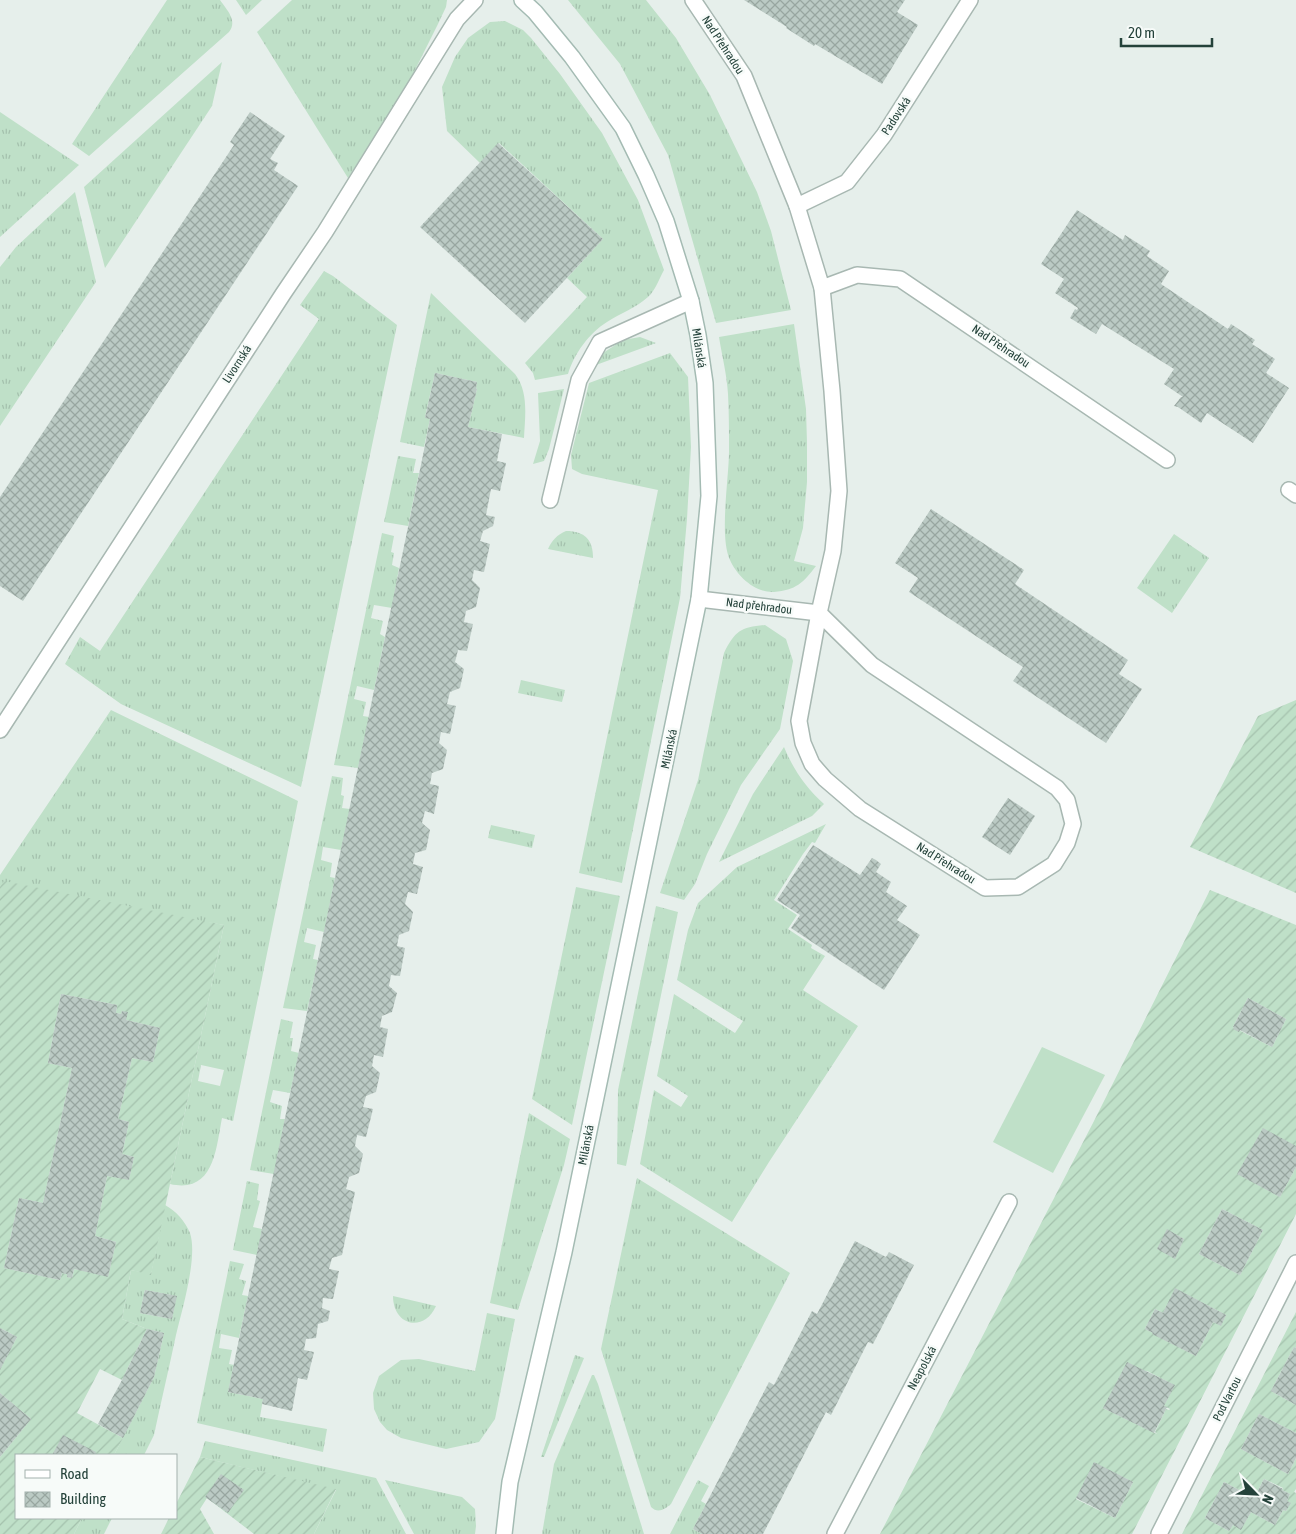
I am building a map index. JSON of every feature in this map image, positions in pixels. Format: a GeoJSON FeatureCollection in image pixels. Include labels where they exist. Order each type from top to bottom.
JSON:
{"type":"FeatureCollection","features":[{"type":"Feature","properties":{"kind":"street","name":"Livornská"},"geometry":{"type":"LineString","coordinates":[[0,730],[272,310],[325,232],[457,19],[474,0]]}},
{"type":"Feature","properties":{"kind":"street","name":"Milánská"},"geometry":{"type":"LineString","coordinates":[[504,1534],[510,1482],[566,1243],[699,599],[709,496],[705,384],[698,335],[691,301],[666,221],[623,128],[572,57],[535,12],[522,0]]}},
{"type":"Feature","properties":{"kind":"street","name":"Nad Přehradou"},"geometry":{"type":"LineString","coordinates":[[693,0],[744,76],[797,206],[822,288],[839,491],[833,551],[819,613],[799,721],[803,743],[812,764],[825,779],[860,808],[985,888],[1018,887],[1054,864],[1067,843],[1073,824],[1067,800],[1057,788],[872,666],[819,613]]}},
{"type":"Feature","properties":{"kind":"street","name":"Padovská"},"geometry":{"type":"LineString","coordinates":[[797,206],[848,182],[884,135],[970,0]]}},
{"type":"Feature","properties":{"kind":"street","name":"Nad Přehradou"},"geometry":{"type":"LineString","coordinates":[[822,288],[858,275],[900,279],[1167,460]]}},
{"type":"Feature","properties":{"kind":"street"},"geometry":{"type":"LineString","coordinates":[[550,500],[579,380],[600,342],[691,301]]}},
{"type":"Feature","properties":{"kind":"street","name":"Nad přehradou"},"geometry":{"type":"LineString","coordinates":[[699,599],[819,613]]}},
{"type":"Feature","properties":{"kind":"street","name":"Neapolská"},"geometry":{"type":"LineString","coordinates":[[835,1534],[1009,1202]]}},
{"type":"Feature","properties":{"kind":"street","name":"Pod Vartou"},"geometry":{"type":"LineString","coordinates":[[1159,1534],[1296,1263]]}},
{"type":"Feature","properties":{"kind":"green space"},"geometry":{"type":"Polygon","coordinates":[[[167,0],[220,0],[232,20],[231,28],[229,32],[89,156],[72,144],[167,0]]]}},
{"type":"Feature","properties":{"kind":"green space"},"geometry":{"type":"Polygon","coordinates":[[[236,0],[262,0],[246,15],[236,0]]]}},
{"type":"Feature","properties":{"kind":"green space"},"geometry":{"type":"Polygon","coordinates":[[[292,0],[447,0],[446,7],[408,84],[348,178],[257,32],[292,0]]]}},
{"type":"Feature","properties":{"kind":"green space"},"geometry":{"type":"Polygon","coordinates":[[[568,0],[646,0],[676,38],[710,95],[757,192],[771,231],[791,310],[716,323],[668,155],[620,64],[568,0]]]}},
{"type":"Feature","properties":{"kind":"green space"},"geometry":{"type":"Polygon","coordinates":[[[505,21],[523,30],[531,38],[560,74],[602,133],[638,200],[664,270],[648,297],[607,322],[588,338],[578,352],[568,374],[535,380],[533,373],[525,363],[587,297],[567,278],[603,239],[499,143],[480,163],[447,131],[442,87],[455,57],[468,38],[490,22],[505,21]]]}},
{"type":"Feature","properties":{"kind":"green space"},"geometry":{"type":"Polygon","coordinates":[[[222,62],[212,106],[105,268],[84,187],[222,62]]]}},
{"type":"Feature","properties":{"kind":"green space"},"geometry":{"type":"Polygon","coordinates":[[[0,112],[79,165],[0,237],[0,112]]]}},
{"type":"Feature","properties":{"kind":"green space"},"geometry":{"type":"Polygon","coordinates":[[[75,192],[96,282],[0,426],[0,267],[16,247],[75,192]]]}},
{"type":"Feature","properties":{"kind":"green space"},"geometry":{"type":"Polygon","coordinates":[[[324,271],[397,325],[301,787],[121,704],[65,664],[80,637],[100,651],[319,319],[300,305],[324,271]]]}},
{"type":"Feature","properties":{"kind":"green space"},"geometry":{"type":"Polygon","coordinates":[[[431,293],[515,374],[524,397],[524,438],[468,427],[477,382],[435,373],[425,417],[430,419],[424,447],[400,442],[431,293]]]}},
{"type":"Feature","properties":{"kind":"green space"},"geometry":{"type":"Polygon","coordinates":[[[794,324],[806,409],[807,482],[803,528],[794,561],[816,566],[798,585],[782,591],[767,592],[754,587],[737,572],[727,550],[725,523],[729,451],[728,401],[727,380],[719,337],[794,324]]]}},
{"type":"Feature","properties":{"kind":"green space"},"geometry":{"type":"Polygon","coordinates":[[[640,337],[656,343],[596,365],[603,353],[623,340],[640,337]]]}},
{"type":"Feature","properties":{"kind":"green space"},"geometry":{"type":"Polygon","coordinates":[[[670,353],[688,377],[691,447],[680,598],[622,883],[579,873],[658,490],[582,474],[572,469],[571,455],[589,383],[670,353]]]}},
{"type":"Feature","properties":{"kind":"green space"},"geometry":{"type":"Polygon","coordinates":[[[564,389],[549,449],[544,461],[533,464],[540,441],[538,393],[564,389]]]}},
{"type":"Feature","properties":{"kind":"green space"},"geometry":{"type":"Polygon","coordinates":[[[398,456],[416,459],[413,473],[419,473],[408,526],[384,522],[398,456]]]}},
{"type":"Feature","properties":{"kind":"green space"},"geometry":{"type":"Polygon","coordinates":[[[566,531],[573,531],[587,538],[593,552],[593,558],[548,549],[555,538],[566,531]]]}},
{"type":"Feature","properties":{"kind":"green space"},"geometry":{"type":"Polygon","coordinates":[[[382,533],[394,536],[391,552],[394,553],[392,565],[399,568],[392,608],[374,605],[371,618],[383,621],[380,634],[385,637],[374,690],[357,686],[354,699],[366,702],[363,716],[369,717],[358,768],[334,765],[382,533]]]}},
{"type":"Feature","properties":{"kind":"green space"},"geometry":{"type":"Polygon","coordinates":[[[1174,534],[1209,558],[1172,613],[1137,588],[1174,534]]]}},
{"type":"Feature","properties":{"kind":"green space"},"geometry":{"type":"Polygon","coordinates":[[[765,625],[786,639],[793,661],[780,729],[741,785],[707,854],[695,884],[684,900],[660,893],[698,780],[724,653],[735,635],[750,627],[765,625]]]}},
{"type":"Feature","properties":{"kind":"green space"},"geometry":{"type":"Polygon","coordinates":[[[521,680],[565,690],[562,702],[518,693],[521,680]]]}},
{"type":"Feature","properties":{"kind":"green space"},"geometry":{"type":"Polygon","coordinates":[[[1296,700],[1296,893],[1190,847],[1258,716],[1296,700]]]}},
{"type":"Feature","properties":{"kind":"green space"},"geometry":{"type":"Polygon","coordinates":[[[111,710],[298,801],[233,1121],[222,1118],[215,1155],[204,1176],[196,1182],[185,1185],[170,1184],[224,925],[0,887],[0,875],[111,710]],[[201,1065],[198,1081],[220,1086],[224,1070],[201,1065]]]}},
{"type":"Feature","properties":{"kind":"green space"},"geometry":{"type":"Polygon","coordinates":[[[784,747],[801,778],[824,804],[812,816],[719,862],[753,794],[784,747]]]}},
{"type":"Feature","properties":{"kind":"green space"},"geometry":{"type":"Polygon","coordinates":[[[332,776],[343,778],[341,795],[344,796],[342,808],[350,809],[341,850],[323,847],[321,860],[332,863],[330,877],[335,878],[324,932],[307,928],[304,942],[316,945],[313,959],[318,960],[307,1011],[283,1008],[332,776]]]}},
{"type":"Feature","properties":{"kind":"green space"},"geometry":{"type":"Polygon","coordinates":[[[826,824],[815,843],[812,842],[803,854],[774,900],[797,915],[788,929],[812,945],[811,948],[825,956],[803,990],[858,1026],[732,1222],[640,1164],[654,1090],[681,1107],[688,1096],[657,1076],[674,994],[735,1033],[743,1021],[677,980],[688,930],[698,903],[737,867],[826,824]]]}},
{"type":"Feature","properties":{"kind":"green space"},"geometry":{"type":"Polygon","coordinates":[[[491,825],[535,835],[532,848],[488,838],[491,825]]]}},
{"type":"Feature","properties":{"kind":"green space"},"geometry":{"type":"Polygon","coordinates":[[[4,881],[224,925],[151,1275],[131,1270],[122,1319],[147,1329],[122,1380],[100,1369],[77,1413],[123,1438],[115,1454],[15,1454],[15,1519],[82,1519],[74,1534],[0,1534],[0,1457],[31,1419],[0,1393],[0,1369],[17,1337],[0,1328],[0,887],[4,881]],[[61,994],[48,1063],[72,1068],[43,1203],[19,1198],[4,1268],[60,1280],[62,1273],[72,1278],[74,1269],[108,1276],[116,1242],[95,1236],[107,1176],[129,1179],[134,1157],[122,1154],[129,1122],[118,1119],[132,1058],[153,1062],[160,1028],[126,1020],[122,1011],[121,1014],[116,1013],[117,1005],[61,994]]]}},
{"type":"Feature","properties":{"kind":"green space"},"geometry":{"type":"Polygon","coordinates":[[[576,887],[620,896],[572,1125],[532,1099],[576,887]]]}},
{"type":"Feature","properties":{"kind":"green space"},"geometry":{"type":"Polygon","coordinates":[[[1210,890],[1296,925],[1296,1146],[1238,1174],[1280,1197],[1296,1167],[1296,1214],[1132,1534],[880,1534],[1094,1121],[1210,890]],[[1248,998],[1233,1027],[1272,1047],[1286,1019],[1248,998]],[[1222,1209],[1199,1254],[1240,1275],[1263,1230],[1222,1209]],[[1167,1230],[1158,1249],[1175,1258],[1184,1239],[1167,1230]],[[1176,1289],[1163,1313],[1155,1309],[1145,1329],[1196,1356],[1213,1322],[1221,1325],[1226,1315],[1176,1289]],[[1147,1371],[1103,1408],[1157,1434],[1155,1432],[1166,1409],[1170,1409],[1164,1406],[1174,1385],[1147,1371]],[[1094,1463],[1076,1499],[1115,1518],[1133,1482],[1094,1463]]]}},
{"type":"Feature","properties":{"kind":"green space"},"geometry":{"type":"Polygon","coordinates":[[[656,906],[678,912],[626,1166],[617,1164],[618,1090],[656,906]]]}},
{"type":"Feature","properties":{"kind":"green space"},"geometry":{"type":"Polygon","coordinates":[[[281,1019],[293,1022],[290,1038],[293,1038],[291,1051],[299,1053],[290,1093],[273,1090],[270,1102],[282,1106],[280,1119],[285,1119],[274,1174],[250,1170],[281,1019]]]}},
{"type":"Feature","properties":{"kind":"green space"},"geometry":{"type":"Polygon","coordinates":[[[1042,1047],[1105,1075],[1053,1173],[993,1142],[1042,1047]]]}},
{"type":"Feature","properties":{"kind":"green space"},"geometry":{"type":"Polygon","coordinates":[[[529,1113],[570,1139],[564,1165],[518,1310],[490,1303],[529,1113]]]}},
{"type":"Feature","properties":{"kind":"green space"},"geometry":{"type":"Polygon","coordinates":[[[637,1178],[790,1273],[671,1504],[659,1510],[651,1507],[601,1349],[637,1178]]]}},
{"type":"Feature","properties":{"kind":"green space"},"geometry":{"type":"Polygon","coordinates":[[[247,1181],[259,1184],[257,1200],[260,1201],[253,1227],[262,1229],[257,1255],[233,1250],[247,1181]]]}},
{"type":"Feature","properties":{"kind":"green space"},"geometry":{"type":"Polygon","coordinates":[[[165,1205],[180,1217],[190,1233],[192,1256],[188,1284],[154,1435],[144,1454],[115,1454],[154,1377],[164,1333],[147,1329],[122,1319],[131,1270],[151,1274],[165,1205]],[[145,1290],[140,1313],[172,1319],[176,1296],[145,1290]]]}},
{"type":"Feature","properties":{"kind":"green space"},"geometry":{"type":"Polygon","coordinates":[[[230,1261],[244,1264],[239,1279],[246,1281],[242,1295],[248,1296],[239,1338],[221,1334],[219,1348],[232,1350],[229,1364],[234,1365],[228,1392],[263,1399],[260,1417],[327,1429],[323,1452],[197,1423],[230,1261]]]}},
{"type":"Feature","properties":{"kind":"green space"},"geometry":{"type":"Polygon","coordinates":[[[393,1296],[436,1306],[431,1315],[424,1320],[417,1323],[410,1322],[398,1314],[394,1306],[393,1296]]]}},
{"type":"Feature","properties":{"kind":"green space"},"geometry":{"type":"Polygon","coordinates":[[[1296,1312],[1296,1348],[1294,1347],[1271,1391],[1296,1405],[1296,1433],[1259,1414],[1241,1449],[1288,1474],[1296,1458],[1296,1489],[1294,1492],[1296,1493],[1296,1534],[1182,1534],[1296,1312]],[[1264,1479],[1254,1498],[1224,1482],[1205,1518],[1229,1531],[1233,1525],[1241,1529],[1251,1512],[1275,1525],[1283,1510],[1286,1511],[1290,1503],[1287,1501],[1290,1494],[1282,1490],[1283,1488],[1264,1479]]]}},
{"type":"Feature","properties":{"kind":"green space"},"geometry":{"type":"Polygon","coordinates":[[[487,1313],[515,1319],[495,1419],[479,1442],[446,1449],[401,1438],[387,1430],[380,1422],[374,1409],[373,1393],[379,1376],[401,1360],[419,1359],[475,1371],[487,1313]]]}},
{"type":"Feature","properties":{"kind":"green space"},"geometry":{"type":"Polygon","coordinates":[[[575,1355],[584,1358],[544,1457],[541,1457],[575,1355]]]}},
{"type":"Feature","properties":{"kind":"green space"},"geometry":{"type":"Polygon","coordinates":[[[592,1375],[594,1375],[598,1384],[644,1534],[542,1534],[554,1464],[592,1375]]]}},
{"type":"Feature","properties":{"kind":"green space"},"geometry":{"type":"Polygon","coordinates":[[[205,1441],[376,1478],[406,1534],[314,1534],[336,1490],[200,1457],[205,1441]]]}},
{"type":"Feature","properties":{"kind":"green space"},"geometry":{"type":"Polygon","coordinates":[[[200,1457],[336,1489],[314,1534],[254,1534],[207,1498],[200,1509],[214,1534],[161,1534],[168,1519],[178,1519],[178,1500],[200,1457]]]}},
{"type":"Feature","properties":{"kind":"green space"},"geometry":{"type":"Polygon","coordinates":[[[385,1480],[462,1497],[475,1509],[475,1534],[414,1534],[385,1480]]]}},
{"type":"Feature","properties":{"kind":"green space"},"geometry":{"type":"Polygon","coordinates":[[[698,1480],[709,1486],[701,1501],[706,1504],[693,1529],[702,1534],[670,1534],[698,1480]]]}},
{"type":"Feature","properties":{"kind":"green space"},"geometry":{"type":"Polygon","coordinates":[[[82,1519],[112,1519],[104,1534],[74,1534],[82,1519]]]}},
{"type":"Feature","properties":{"kind":"building"},"geometry":{"type":"Polygon","coordinates":[[[744,0],[905,0],[897,12],[918,25],[882,84],[815,44],[814,46],[744,0]]]}},
{"type":"Feature","properties":{"kind":"building"},"geometry":{"type":"Polygon","coordinates":[[[250,112],[285,136],[270,159],[278,163],[274,170],[298,186],[23,601],[0,586],[0,497],[234,145],[230,142],[250,112]]]}},
{"type":"Feature","properties":{"kind":"building"},"geometry":{"type":"Polygon","coordinates":[[[498,143],[603,239],[525,323],[420,227],[498,143]]]}},
{"type":"Feature","properties":{"kind":"building"},"geometry":{"type":"Polygon","coordinates":[[[1077,210],[1123,240],[1125,235],[1150,251],[1147,256],[1169,271],[1161,284],[1228,329],[1231,324],[1255,340],[1252,344],[1275,359],[1266,373],[1289,388],[1253,443],[1207,413],[1201,423],[1174,406],[1183,397],[1164,384],[1174,369],[1102,324],[1096,334],[1070,318],[1075,309],[1077,310],[1078,308],[1055,293],[1064,279],[1041,264],[1077,210]]]}},
{"type":"Feature","properties":{"kind":"building"},"geometry":{"type":"Polygon","coordinates":[[[435,373],[477,382],[468,427],[502,434],[497,461],[506,463],[500,491],[491,489],[486,515],[495,517],[493,526],[483,531],[480,541],[490,544],[484,572],[474,570],[472,580],[480,588],[476,607],[466,611],[464,622],[473,624],[467,651],[458,650],[455,662],[464,669],[460,688],[450,692],[447,704],[456,706],[450,734],[441,732],[439,743],[447,750],[443,769],[432,773],[430,784],[439,786],[434,814],[425,811],[422,823],[430,830],[426,850],[415,853],[413,864],[423,867],[417,894],[408,892],[405,904],[413,912],[409,931],[399,935],[397,946],[405,948],[400,976],[391,975],[389,986],[397,993],[392,1012],[382,1016],[380,1027],[388,1029],[383,1057],[374,1055],[372,1066],[380,1073],[376,1092],[366,1096],[363,1107],[373,1109],[366,1137],[357,1135],[355,1146],[363,1154],[359,1173],[349,1177],[346,1189],[355,1192],[342,1255],[332,1258],[329,1269],[339,1271],[333,1299],[323,1298],[322,1308],[330,1311],[328,1321],[318,1324],[316,1338],[306,1339],[304,1350],[314,1352],[307,1380],[298,1378],[292,1411],[262,1404],[263,1399],[228,1392],[423,455],[430,419],[425,418],[435,373]]]}},
{"type":"Feature","properties":{"kind":"building"},"geometry":{"type":"Polygon","coordinates":[[[931,509],[1024,570],[1015,584],[1128,660],[1119,674],[1142,689],[1106,743],[1013,681],[1023,667],[909,592],[918,578],[895,563],[931,509]]]}},
{"type":"Feature","properties":{"kind":"building"},"geometry":{"type":"Polygon","coordinates":[[[1008,798],[1035,816],[1010,855],[982,837],[1008,798]]]}},
{"type":"Feature","properties":{"kind":"building"},"geometry":{"type":"Polygon","coordinates":[[[813,845],[860,875],[872,858],[876,860],[881,864],[876,872],[891,882],[886,892],[907,906],[897,920],[920,935],[884,990],[791,928],[800,915],[777,900],[813,845]]]}},
{"type":"Feature","properties":{"kind":"building"},"geometry":{"type":"Polygon","coordinates":[[[61,994],[117,1005],[116,1013],[128,1012],[126,1020],[160,1028],[153,1062],[132,1058],[118,1119],[129,1122],[122,1154],[134,1157],[129,1180],[107,1176],[95,1236],[116,1242],[108,1277],[74,1269],[72,1278],[62,1273],[60,1280],[4,1268],[19,1198],[43,1203],[72,1068],[48,1063],[61,994]]]}},
{"type":"Feature","properties":{"kind":"building"},"geometry":{"type":"Polygon","coordinates":[[[1248,998],[1286,1019],[1272,1047],[1240,1030],[1239,1032],[1233,1029],[1248,998]]]}},
{"type":"Feature","properties":{"kind":"building"},"geometry":{"type":"Polygon","coordinates":[[[1263,1128],[1296,1146],[1296,1167],[1280,1197],[1237,1174],[1263,1128]]]}},
{"type":"Feature","properties":{"kind":"building"},"geometry":{"type":"Polygon","coordinates":[[[1222,1209],[1263,1230],[1240,1275],[1199,1254],[1222,1209]]]}},
{"type":"Feature","properties":{"kind":"building"},"geometry":{"type":"Polygon","coordinates":[[[1167,1229],[1184,1239],[1175,1259],[1157,1249],[1167,1229]]]}},
{"type":"Feature","properties":{"kind":"building"},"geometry":{"type":"Polygon","coordinates":[[[855,1241],[886,1257],[889,1252],[914,1265],[873,1344],[868,1342],[831,1415],[826,1412],[763,1534],[702,1534],[693,1529],[769,1382],[774,1385],[812,1311],[817,1314],[855,1241]]]}},
{"type":"Feature","properties":{"kind":"building"},"geometry":{"type":"Polygon","coordinates":[[[1175,1288],[1226,1315],[1221,1326],[1213,1322],[1196,1356],[1145,1329],[1155,1309],[1163,1313],[1175,1288]]]}},
{"type":"Feature","properties":{"kind":"building"},"geometry":{"type":"Polygon","coordinates":[[[145,1290],[177,1296],[172,1319],[140,1313],[145,1290]]]}},
{"type":"Feature","properties":{"kind":"building"},"geometry":{"type":"Polygon","coordinates":[[[0,1328],[17,1337],[0,1370],[0,1328]]]}},
{"type":"Feature","properties":{"kind":"building"},"geometry":{"type":"Polygon","coordinates":[[[147,1329],[164,1333],[154,1377],[123,1438],[98,1424],[147,1329]]]}},
{"type":"Feature","properties":{"kind":"building"},"geometry":{"type":"Polygon","coordinates":[[[1294,1347],[1296,1348],[1296,1405],[1271,1391],[1294,1347]]]}},
{"type":"Feature","properties":{"kind":"building"},"geometry":{"type":"Polygon","coordinates":[[[1127,1362],[1175,1385],[1164,1406],[1167,1407],[1154,1433],[1103,1408],[1127,1362]]]}},
{"type":"Feature","properties":{"kind":"building"},"geometry":{"type":"Polygon","coordinates":[[[0,1393],[31,1419],[0,1457],[0,1393]]]}},
{"type":"Feature","properties":{"kind":"building"},"geometry":{"type":"Polygon","coordinates":[[[1259,1414],[1296,1433],[1296,1458],[1288,1474],[1241,1449],[1259,1414]]]}},
{"type":"Feature","properties":{"kind":"building"},"geometry":{"type":"Polygon","coordinates":[[[63,1435],[96,1452],[95,1454],[53,1454],[63,1435]]]}},
{"type":"Feature","properties":{"kind":"building"},"geometry":{"type":"Polygon","coordinates":[[[1094,1462],[1133,1482],[1115,1518],[1076,1498],[1094,1462]]]}},
{"type":"Feature","properties":{"kind":"building"},"geometry":{"type":"Polygon","coordinates":[[[221,1474],[244,1490],[228,1513],[205,1497],[221,1474]]]}},
{"type":"Feature","properties":{"kind":"building"},"geometry":{"type":"Polygon","coordinates":[[[1264,1479],[1290,1494],[1287,1501],[1291,1503],[1286,1511],[1283,1510],[1275,1525],[1251,1512],[1241,1530],[1233,1525],[1229,1531],[1205,1518],[1224,1482],[1254,1498],[1264,1479]]]}}]}
